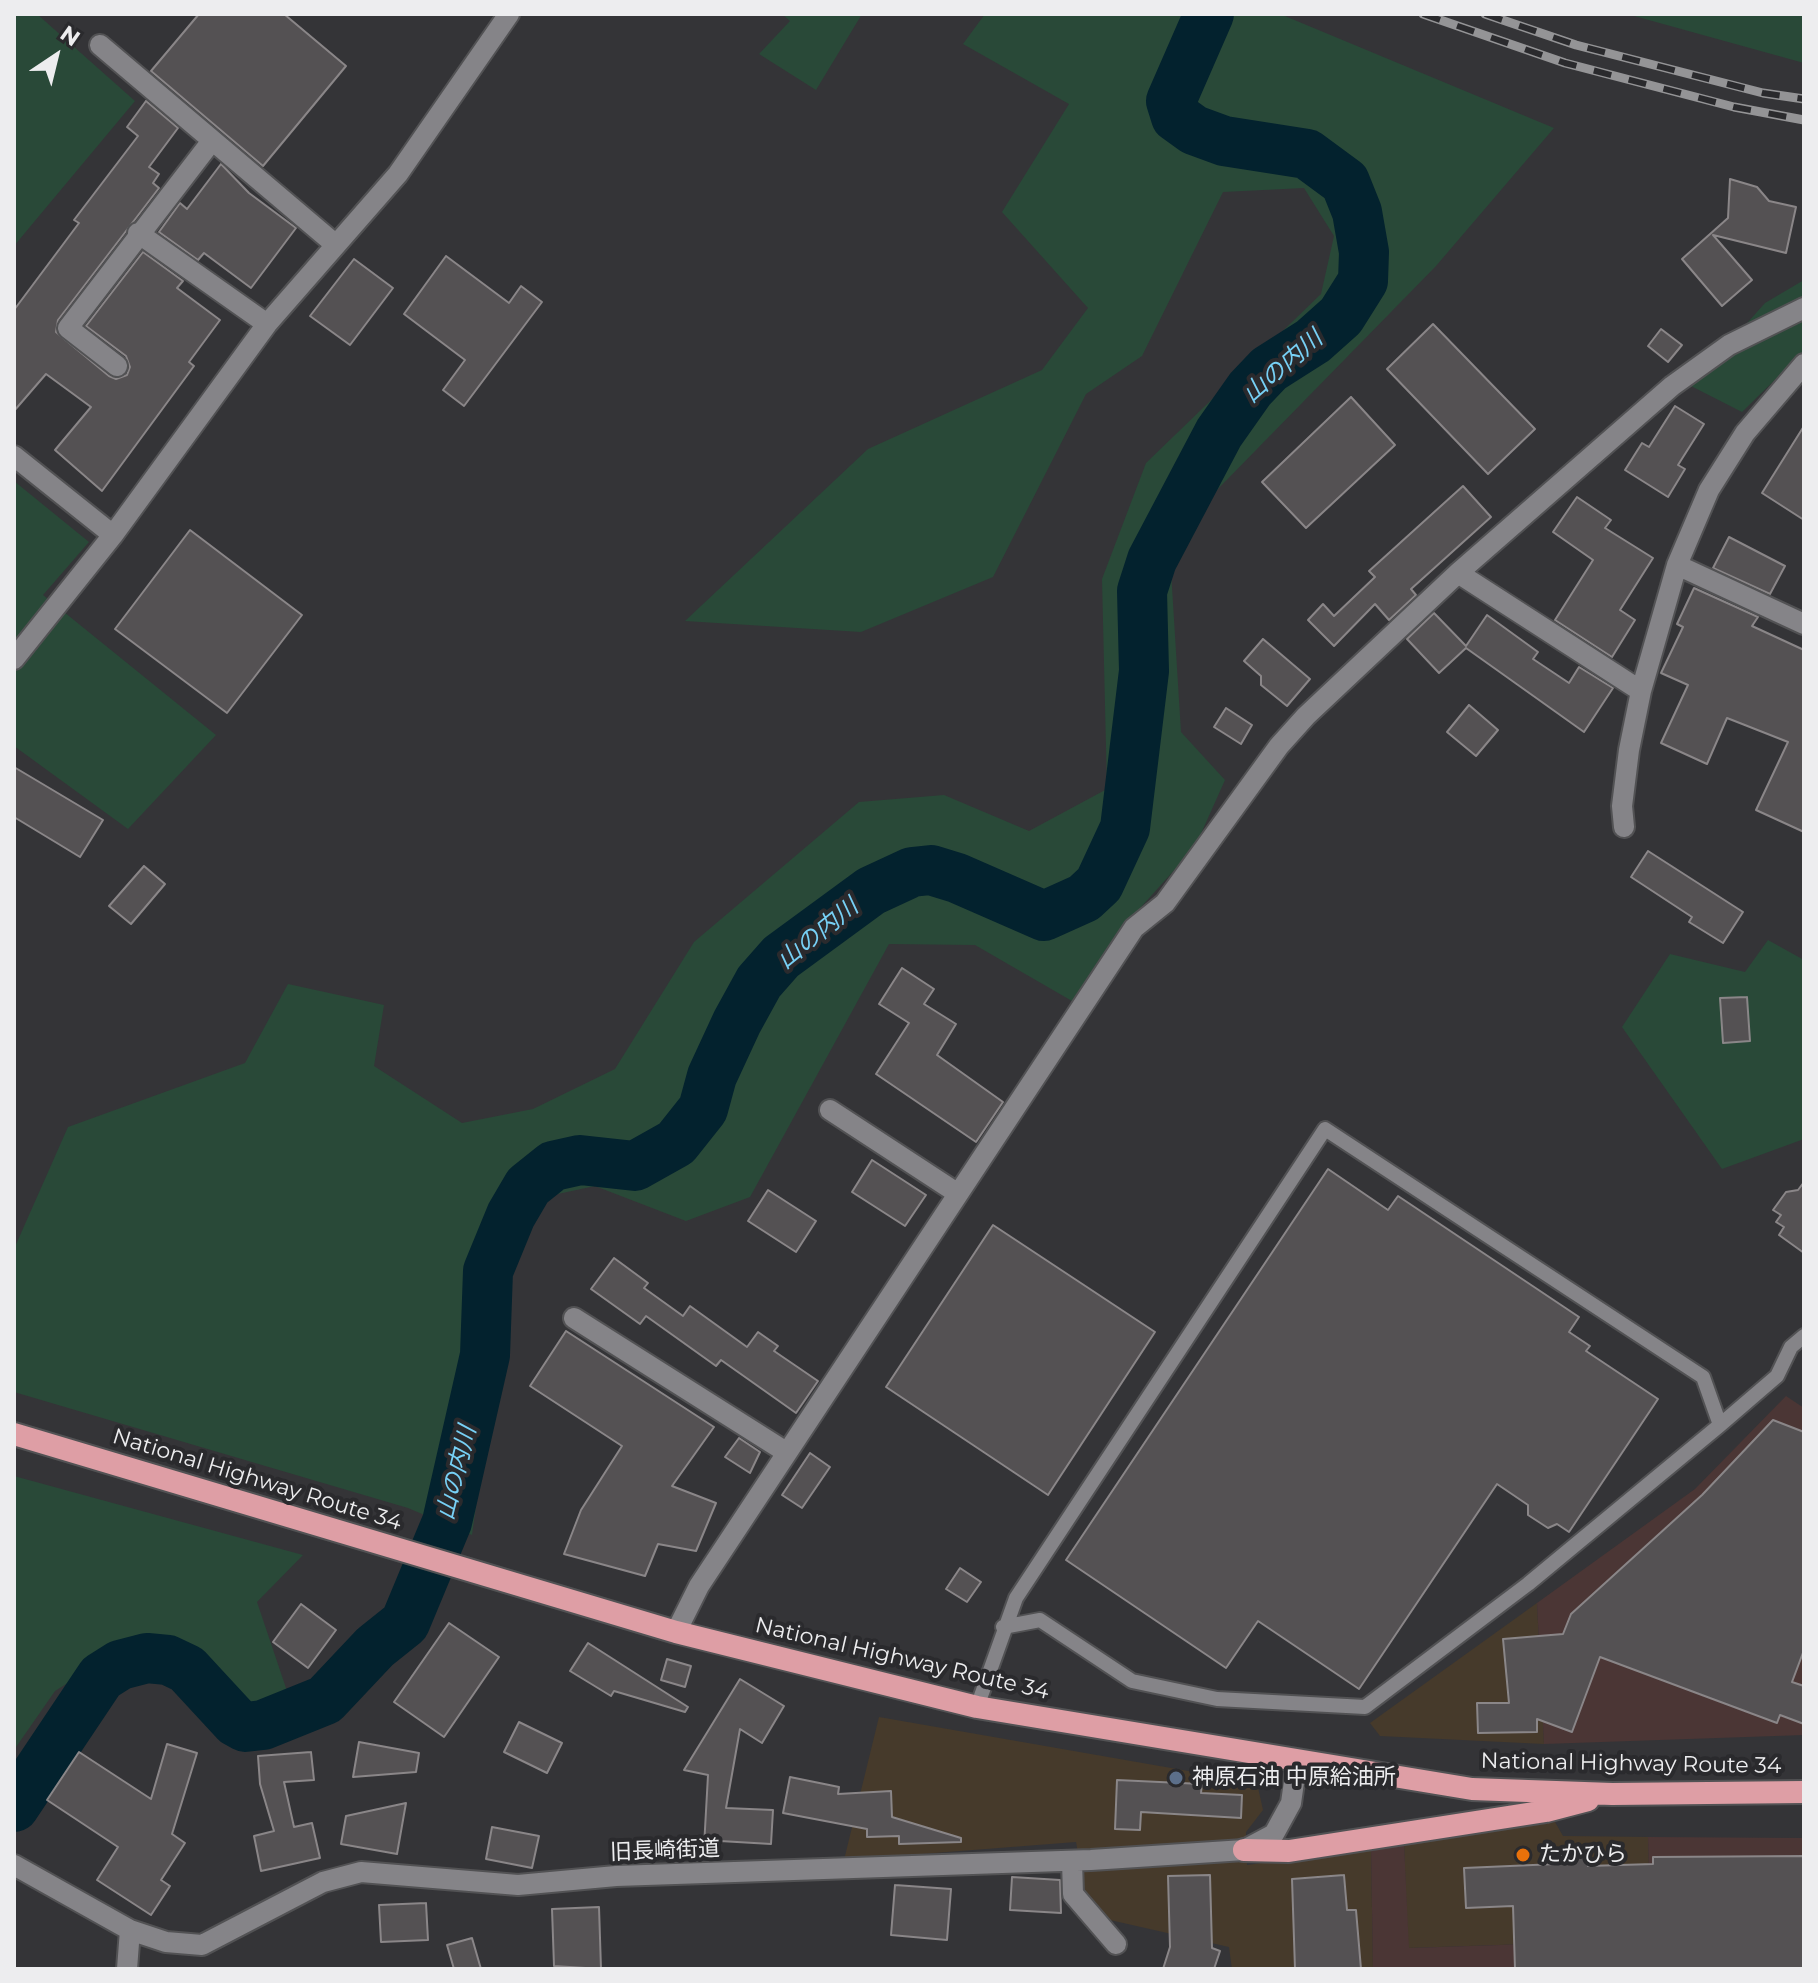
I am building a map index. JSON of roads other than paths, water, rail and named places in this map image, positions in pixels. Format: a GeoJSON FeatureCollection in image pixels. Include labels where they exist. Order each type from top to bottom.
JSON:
{"type":"FeatureCollection","features":[{"type":"Feature","properties":{"kind":"highway","name":"National Highway Route 34"},"geometry":{"type":"LineString","coordinates":[[14,1434],[676,1632],[977,1707],[1472,1789],[1612,1794],[1804,1792]]}},
{"type":"Feature","properties":{"kind":"highway"},"geometry":{"type":"LineString","coordinates":[[1244,1850],[1289,1851],[1546,1811],[1612,1794]]}},
{"type":"Feature","properties":{"kind":"street"},"geometry":{"type":"LineString","coordinates":[[14,659],[113,535],[267,324],[398,174],[509,14]]}},
{"type":"Feature","properties":{"kind":"street"},"geometry":{"type":"LineString","coordinates":[[100,45],[336,245]]}},
{"type":"Feature","properties":{"kind":"street"},"geometry":{"type":"LineString","coordinates":[[117,366],[68,328],[138,233],[211,142]]}},
{"type":"Feature","properties":{"kind":"street"},"geometry":{"type":"LineString","coordinates":[[138,233],[267,324]]}},
{"type":"Feature","properties":{"kind":"street"},"geometry":{"type":"LineString","coordinates":[[676,1632],[699,1586],[786,1452],[1134,928],[1165,903],[1279,746],[1306,716],[1458,573],[1672,386],[1729,345],[1804,308]]}},
{"type":"Feature","properties":{"kind":"street"},"geometry":{"type":"LineString","coordinates":[[1624,827],[1622,806],[1629,750],[1641,691],[1677,565],[1709,490],[1745,433],[1796,386],[1804,364]]}},
{"type":"Feature","properties":{"kind":"street"},"geometry":{"type":"LineString","coordinates":[[14,456],[113,535]]}},
{"type":"Feature","properties":{"kind":"street"},"geometry":{"type":"LineString","coordinates":[[1677,565],[1804,624]]}},
{"type":"Feature","properties":{"kind":"street"},"geometry":{"type":"LineString","coordinates":[[1458,573],[1641,691]]}},
{"type":"Feature","properties":{"kind":"street"},"geometry":{"type":"LineString","coordinates":[[830,1110],[957,1193]]}},
{"type":"Feature","properties":{"kind":"street"},"geometry":{"type":"LineString","coordinates":[[574,1318],[786,1452]]}},
{"type":"Feature","properties":{"kind":"street","name":"旧長崎街道"},"geometry":{"type":"LineString","coordinates":[[14,1865],[35,1873],[130,1930],[166,1942],[202,1945],[323,1882],[361,1872],[518,1885],[616,1876],[1072,1861],[1244,1850],[1274,1834],[1291,1803],[1297,1761]]}},
{"type":"Feature","properties":{"kind":"street"},"geometry":{"type":"LineString","coordinates":[[1072,1861],[1073,1894],[1116,1944]]}},
{"type":"Feature","properties":{"kind":"street"},"geometry":{"type":"LineString","coordinates":[[127,1969],[130,1930]]}},
{"type":"Feature","properties":{"kind":"lane"},"geometry":{"type":"LineString","coordinates":[[977,1707],[1003,1627],[1016,1598],[1325,1129],[1703,1377],[1720,1425]]}},
{"type":"Feature","properties":{"kind":"lane"},"geometry":{"type":"LineString","coordinates":[[1003,1627],[1040,1620],[1132,1681],[1217,1699],[1365,1707],[1528,1584],[1720,1425],[1777,1376],[1791,1347],[1804,1336]]}},
{"type":"Feature","properties":{"kind":"waterway","name":"山の内川"},"geometry":{"type":"LineString","coordinates":[[14,1807],[101,1677],[120,1665],[147,1658],[168,1660],[187,1669],[236,1722],[245,1727],[263,1725],[325,1700],[375,1647],[405,1623],[447,1522],[485,1355],[488,1271],[511,1215],[528,1186],[553,1166],[580,1160],[635,1166],[676,1143],[703,1109],[712,1076],[759,982],[781,957],[871,891],[912,872],[931,870],[957,878],[1044,916],[1084,898],[1099,884],[1125,828],[1144,671],[1142,591],[1152,560],[1219,433],[1250,389],[1269,369],[1313,341],[1341,316],[1363,281],[1364,252],[1357,212],[1345,182],[1307,154],[1224,141],[1194,130],[1176,117],[1171,101],[1209,14]]}},
{"type":"Feature","properties":{"kind":"railway"},"geometry":{"type":"LineString","coordinates":[[1423,14],[1565,63],[1734,107],[1804,120]]}},
{"type":"Feature","properties":{"kind":"railway"},"geometry":{"type":"LineString","coordinates":[[1485,14],[1576,45],[1763,93],[1804,99]]}},
{"type":"Feature","properties":{"kind":"place","name":"神原石油 中原給油所"},"geometry":{"type":"Point","coordinates":[1176,1778]}},
{"type":"Feature","properties":{"kind":"place","name":"たかひら"},"geometry":{"type":"Point","coordinates":[1523,1855]}}]}
